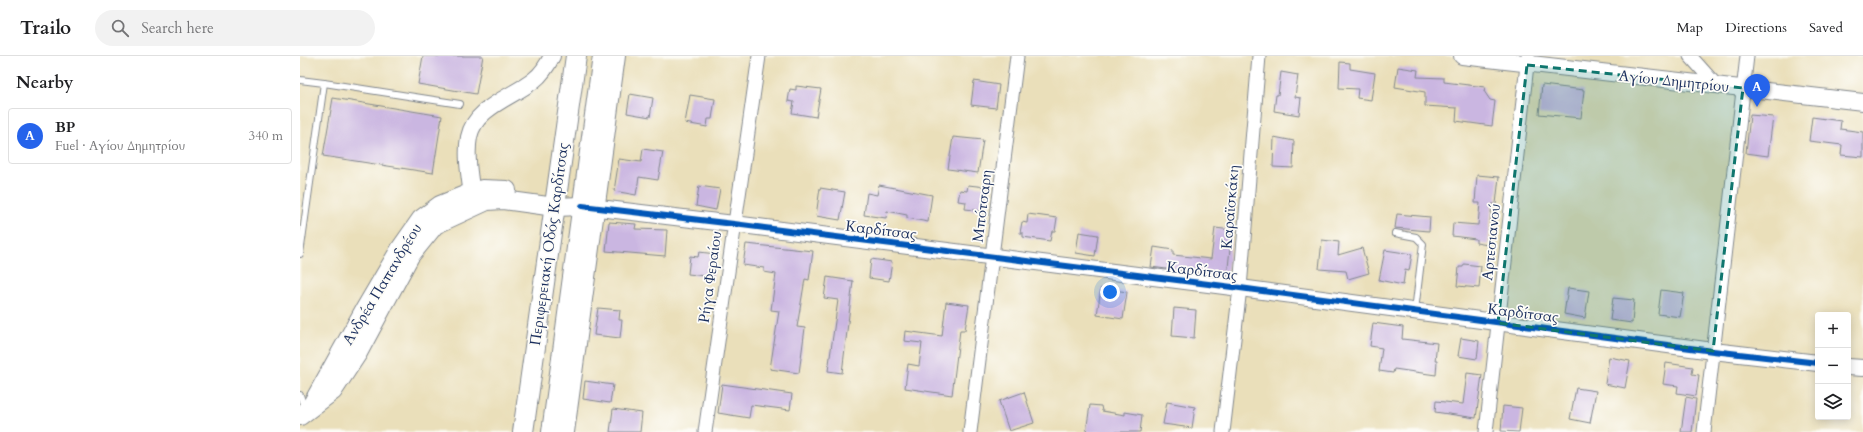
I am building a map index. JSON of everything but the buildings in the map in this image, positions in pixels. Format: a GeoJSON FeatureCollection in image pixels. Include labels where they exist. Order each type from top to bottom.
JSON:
{"type":"FeatureCollection","features":[{"type":"Feature","properties":{"kind":"main road","name":"Περιφερειακή Οδός Καρδίτσας"},"geometry":{"type":"LineString","coordinates":[[523,432],[576,56]]}},
{"type":"Feature","properties":{"kind":"main road","name":"Περιφερειακή Οδός Καρδίτσας"},"geometry":{"type":"LineString","coordinates":[[552,432],[590,207],[602,56]]}},
{"type":"Feature","properties":{"kind":"main road","name":"Ανδρέα Παπανδρέου"},"geometry":{"type":"LineString","coordinates":[[304,407],[333,390],[358,352],[410,256],[426,234],[435,225],[472,199],[487,201],[556,201],[590,207]]}},
{"type":"Feature","properties":{"kind":"street"},"geometry":{"type":"LineString","coordinates":[[472,199],[468,151],[469,137],[473,126],[481,115],[535,80],[552,56]]}},
{"type":"Feature","properties":{"kind":"street"},"geometry":{"type":"LineString","coordinates":[[566,432],[590,207],[617,56]]}},
{"type":"Feature","properties":{"kind":"street","name":"Ρήγα Φεραίου"},"geometry":{"type":"LineString","coordinates":[[705,432],[759,56]]}},
{"type":"Feature","properties":{"kind":"street","name":"Μπότσαρη"},"geometry":{"type":"LineString","coordinates":[[970,432],[1017,56]]}},
{"type":"Feature","properties":{"kind":"street","name":"Καραϊσκάκη"},"geometry":{"type":"LineString","coordinates":[[1223,432],[1240,288],[1259,56]]}},
{"type":"Feature","properties":{"kind":"street","name":"Αγίου Δημητρίου"},"geometry":{"type":"LineString","coordinates":[[1462,56],[1528,60],[1716,85],[1863,102]]}},
{"type":"Feature","properties":{"kind":"street"},"geometry":{"type":"LineString","coordinates":[[1690,56],[1716,85]]}},
{"type":"Feature","properties":{"kind":"street"},"geometry":{"type":"LineString","coordinates":[[1704,432],[1747,56]]}},
{"type":"Feature","properties":{"kind":"street","name":"Αρτεσιανού"},"geometry":{"type":"LineString","coordinates":[[1486,432],[1528,60]]}},
{"type":"Feature","properties":{"kind":"street","name":"Καρδίτσας"},"geometry":{"type":"LineString","coordinates":[[590,207],[1240,288],[1713,351],[1815,363]]}},
{"type":"Feature","properties":{"kind":"street"},"geometry":{"type":"LineString","coordinates":[[1851,367],[1863,368]]}},
{"type":"Feature","properties":{"kind":"lane"},"geometry":{"type":"LineString","coordinates":[[300,80],[460,104]]}},
{"type":"Feature","properties":{"kind":"lane"},"geometry":{"type":"LineString","coordinates":[[300,254],[324,84]]}},
{"type":"Feature","properties":{"kind":"lane"},"geometry":{"type":"LineString","coordinates":[[1395,233],[1416,237],[1423,244],[1415,312]]}},
{"type":"Feature","properties":{"kind":"highlighted area"},"geometry":{"type":"Polygon","coordinates":[[[1527,65],[1743,88],[1713,351],[1498,323],[1527,65]]]}},
{"type":"Feature","properties":{"kind":"cycle path"},"geometry":{"type":"LineString","coordinates":[[582,206],[1240,288],[1713,351],[1815,363]]}},
{"type":"Feature","properties":{"kind":"place","name":"BP"},"geometry":{"type":"Point","coordinates":[1757,107]}}]}
